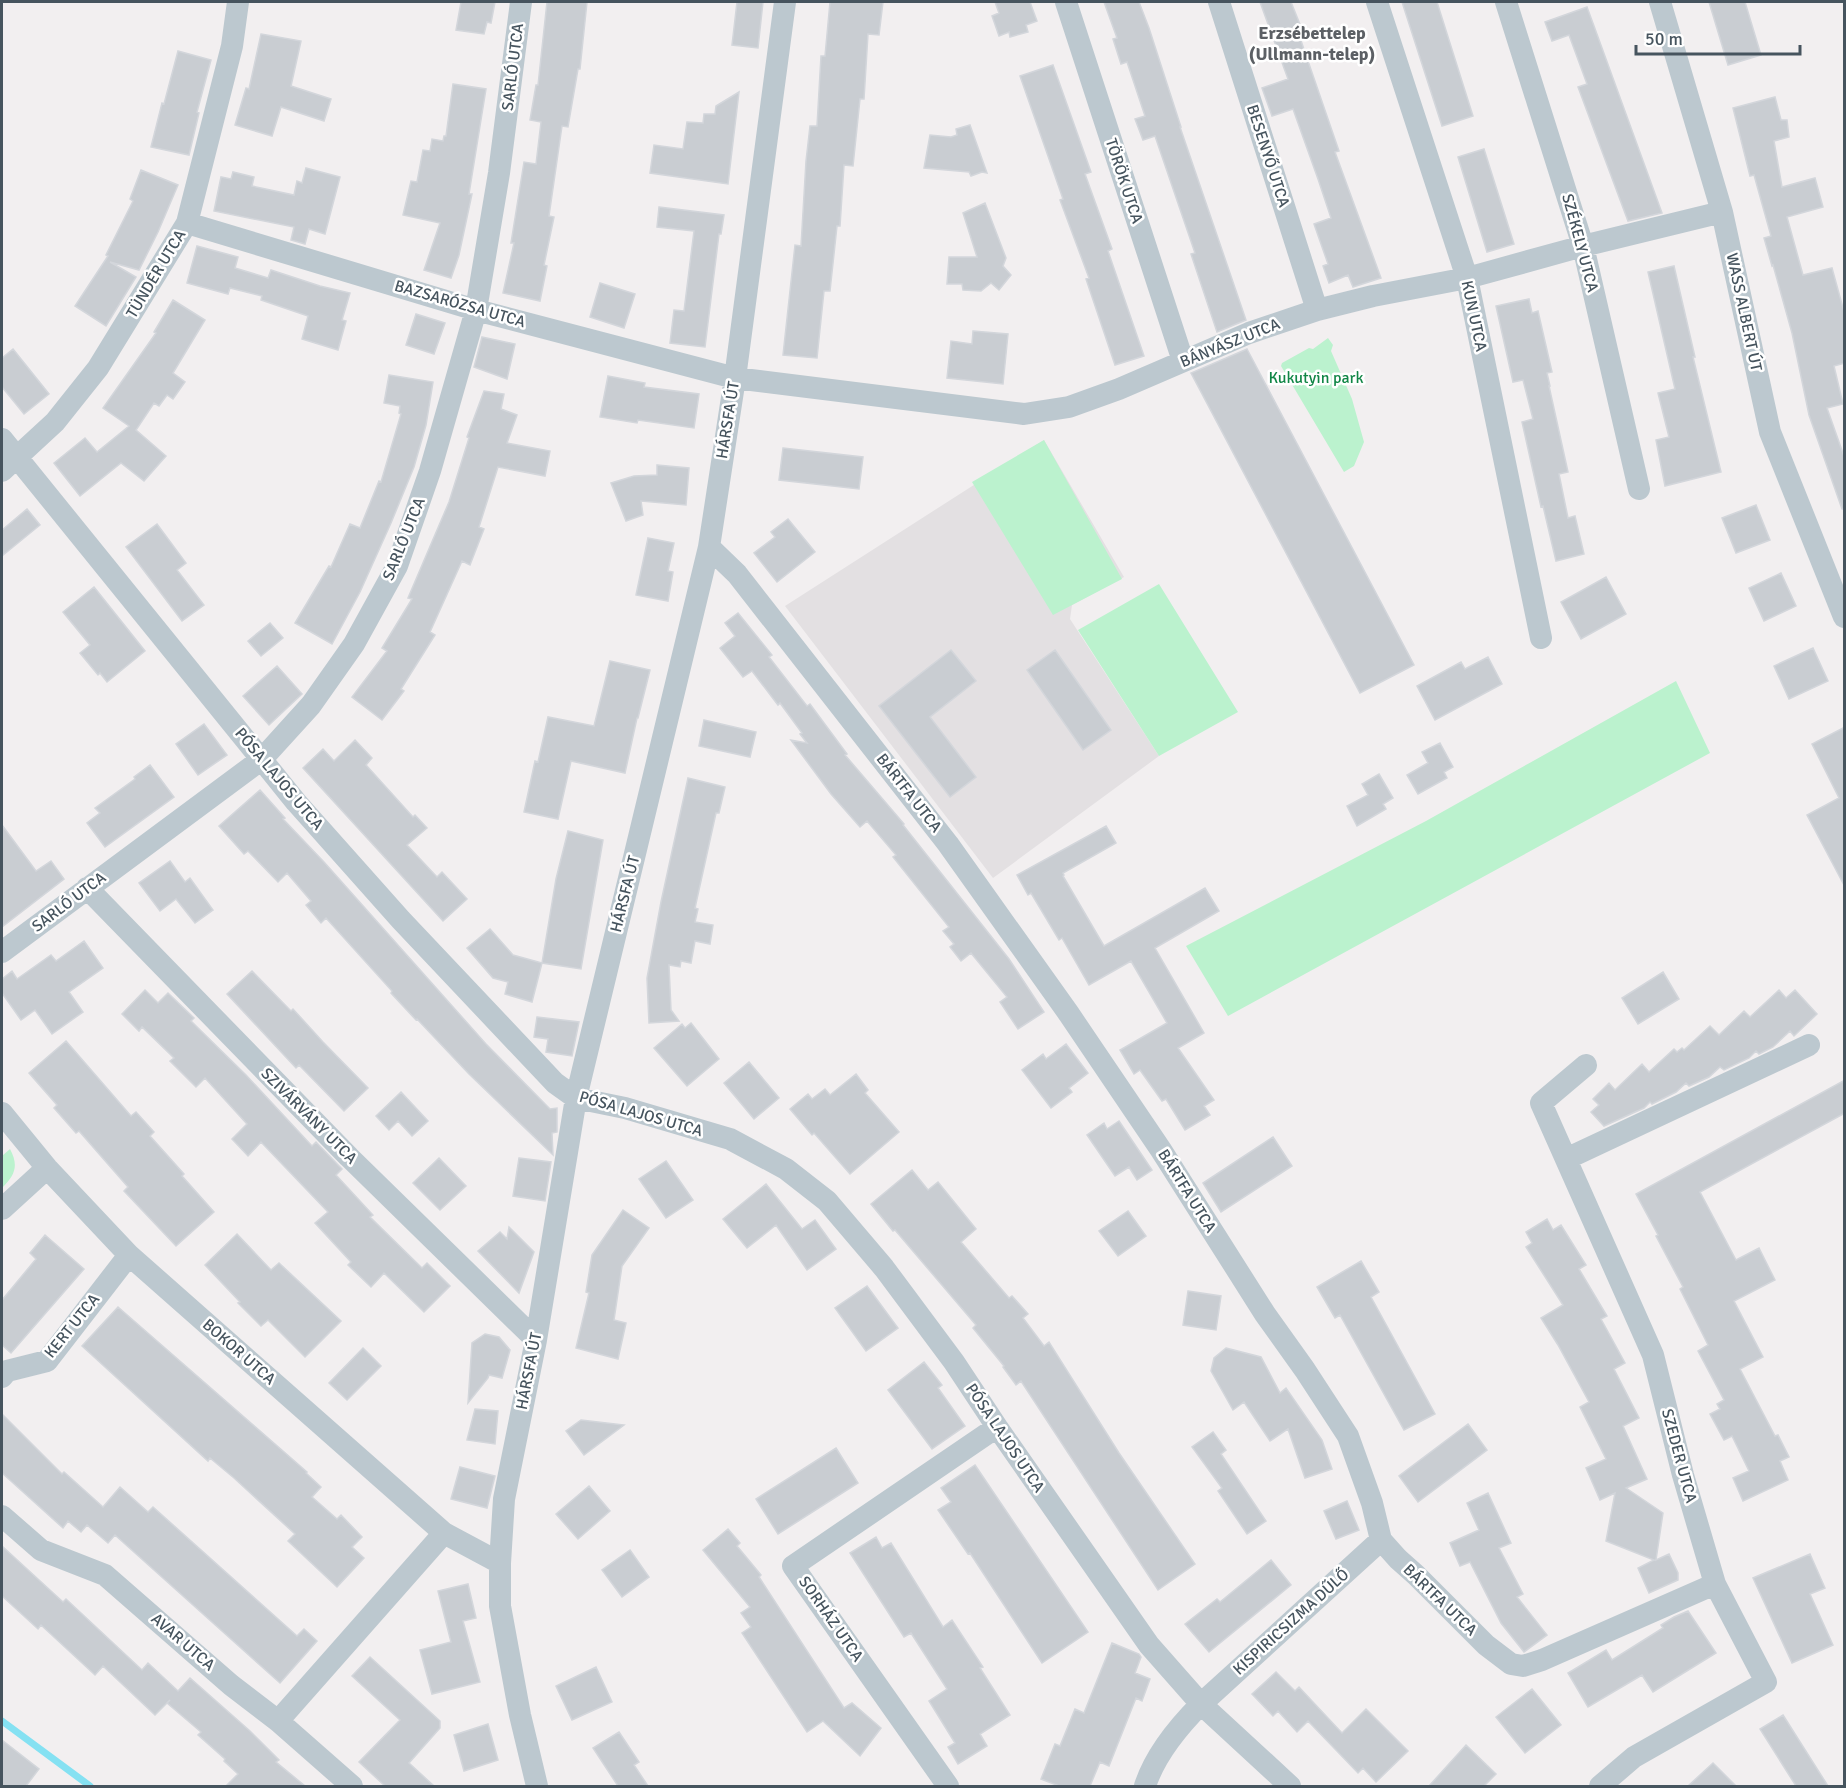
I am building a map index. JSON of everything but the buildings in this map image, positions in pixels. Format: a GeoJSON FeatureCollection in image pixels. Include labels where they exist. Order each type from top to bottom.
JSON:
{"type":"FeatureCollection","features":[{"type":"Feature","properties":{"kind":"street","name":"TÜNDÉR UTCA"},"geometry":{"type":"LineString","coordinates":[[9,464],[55,422],[98,368],[187,223],[232,46],[238,2]]}},
{"type":"Feature","properties":{"kind":"street","name":"SARLÓ UTCA"},"geometry":{"type":"LineString","coordinates":[[2,952],[261,759],[310,705],[354,644],[397,566],[430,471],[476,310],[499,172],[521,2]]}},
{"type":"Feature","properties":{"kind":"street","name":"HÁRSFA ÚT"},"geometry":{"type":"LineString","coordinates":[[537,1786],[520,1715],[500,1606],[504,1499],[536,1340],[576,1098],[709,547],[735,378],[785,2]]}},
{"type":"Feature","properties":{"kind":"street","name":"TÖRÖK UTCA"},"geometry":{"type":"LineString","coordinates":[[1066,2],[1182,362]]}},
{"type":"Feature","properties":{"kind":"street","name":"BESENYŐ UTCA"},"geometry":{"type":"LineString","coordinates":[[1219,2],[1317,310]]}},
{"type":"Feature","properties":{"kind":"street","name":"KUN UTCA"},"geometry":{"type":"LineString","coordinates":[[1377,2],[1467,278],[1541,638]]}},
{"type":"Feature","properties":{"kind":"street","name":"SZÉKELY UTCA"},"geometry":{"type":"LineString","coordinates":[[1506,2],[1583,246],[1639,489]]}},
{"type":"Feature","properties":{"kind":"street","name":"WASS ALBERT ÚT"},"geometry":{"type":"LineString","coordinates":[[1660,2],[1722,212],[1770,432],[1845,617]]}},
{"type":"Feature","properties":{"kind":"street","name":"BÁNYÁSZ UTCA"},"geometry":{"type":"LineString","coordinates":[[735,378],[1024,414],[1070,407],[1119,389],[1249,333],[1317,310],[1372,296],[1467,278],[1583,246],[1722,212]]}},
{"type":"Feature","properties":{"kind":"street","name":"BAZSARÓZSA UTCA"},"geometry":{"type":"LineString","coordinates":[[187,223],[476,310],[735,378]]}},
{"type":"Feature","properties":{"kind":"street","name":"PÓSA LAJOS UTCA"},"geometry":{"type":"LineString","coordinates":[[2,439],[9,464],[296,802],[401,920],[555,1083],[576,1098],[625,1107],[730,1139],[786,1169],[827,1201],[884,1268],[954,1362],[1149,1645],[1201,1704]]}},
{"type":"Feature","properties":{"kind":"street","name":"BÁRTFA UTCA"},"geometry":{"type":"LineString","coordinates":[[709,547],[737,574],[948,844],[1069,1014],[1135,1111],[1265,1314],[1348,1436],[1372,1503],[1381,1540],[1398,1559],[1486,1646],[1511,1664],[1523,1666],[1542,1660],[1715,1584]]}},
{"type":"Feature","properties":{"kind":"street","name":"SZIVÁRVÁNY UTCA"},"geometry":{"type":"LineString","coordinates":[[87,888],[341,1149],[536,1340]]}},
{"type":"Feature","properties":{"kind":"street"},"geometry":{"type":"LineString","coordinates":[[1566,1160],[1809,1045]]}},
{"type":"Feature","properties":{"kind":"street","name":"SZEDER UTCA"},"geometry":{"type":"LineString","coordinates":[[1587,1065],[1541,1103],[1653,1355],[1683,1475],[1715,1584],[1766,1682],[1634,1758],[1600,1786]]}},
{"type":"Feature","properties":{"kind":"street","name":"BOKOR UTCA"},"geometry":{"type":"LineString","coordinates":[[2,1113],[47,1168],[129,1255],[444,1533],[500,1563]]}},
{"type":"Feature","properties":{"kind":"street"},"geometry":{"type":"LineString","coordinates":[[2,1209],[47,1168]]}},
{"type":"Feature","properties":{"kind":"street","name":"KERT UTCA"},"geometry":{"type":"LineString","coordinates":[[2,1377],[8,1371],[47,1361],[129,1255]]}},
{"type":"Feature","properties":{"kind":"street","name":"SORHÁZ UTCA"},"geometry":{"type":"LineString","coordinates":[[948,1786],[793,1566],[997,1427]]}},
{"type":"Feature","properties":{"kind":"street","name":"AVAR UTCA"},"geometry":{"type":"LineString","coordinates":[[2,1516],[41,1550],[105,1575],[352,1786]]}},
{"type":"Feature","properties":{"kind":"street"},"geometry":{"type":"LineString","coordinates":[[278,1721],[444,1533]]}},
{"type":"Feature","properties":{"kind":"street","name":"KISPIRICSIZMA DŰLŐ"},"geometry":{"type":"LineString","coordinates":[[1145,1786],[1149,1774],[1178,1728],[1201,1704],[1381,1540]]}},
{"type":"Feature","properties":{"kind":"street"},"geometry":{"type":"LineString","coordinates":[[1201,1704],[1290,1786]]}},
{"type":"Feature","properties":{"kind":"shaded area"},"geometry":{"type":"Polygon","coordinates":[[[1044,440],[1124,577],[1072,605],[1070,619],[1159,756],[993,878],[785,606],[1044,440]]]}},
{"type":"Feature","properties":{"kind":"green space","name":"Kukutyin park"},"geometry":{"type":"Polygon","coordinates":[[[1328,338],[1333,345],[1331,351],[1352,399],[1364,442],[1354,466],[1344,472],[1281,366],[1282,363],[1309,348],[1313,349],[1328,338]]]}},
{"type":"Feature","properties":{"kind":"green space"},"geometry":{"type":"Polygon","coordinates":[[[1044,440],[1122,579],[1053,615],[972,482],[1044,440]]]}},
{"type":"Feature","properties":{"kind":"green space"},"geometry":{"type":"Polygon","coordinates":[[[1159,584],[1238,712],[1159,756],[1078,630],[1159,584]]]}},
{"type":"Feature","properties":{"kind":"green space"},"geometry":{"type":"Polygon","coordinates":[[[1676,681],[1710,753],[1228,1016],[1186,946],[1426,821],[1676,681]]]}},
{"type":"Feature","properties":{"kind":"green space"},"geometry":{"type":"Polygon","coordinates":[[[10,1149],[15,1165],[14,1170],[2,1188],[2,1156],[10,1149]]]}},
{"type":"Feature","properties":{"kind":"waterway"},"geometry":{"type":"LineString","coordinates":[[2,1721],[90,1786]]}},
{"type":"Feature","properties":{"kind":"district","name":"Erzsébettelep (Ullmann-telep)"},"geometry":{"type":"Point","coordinates":[1312,43]}}]}
